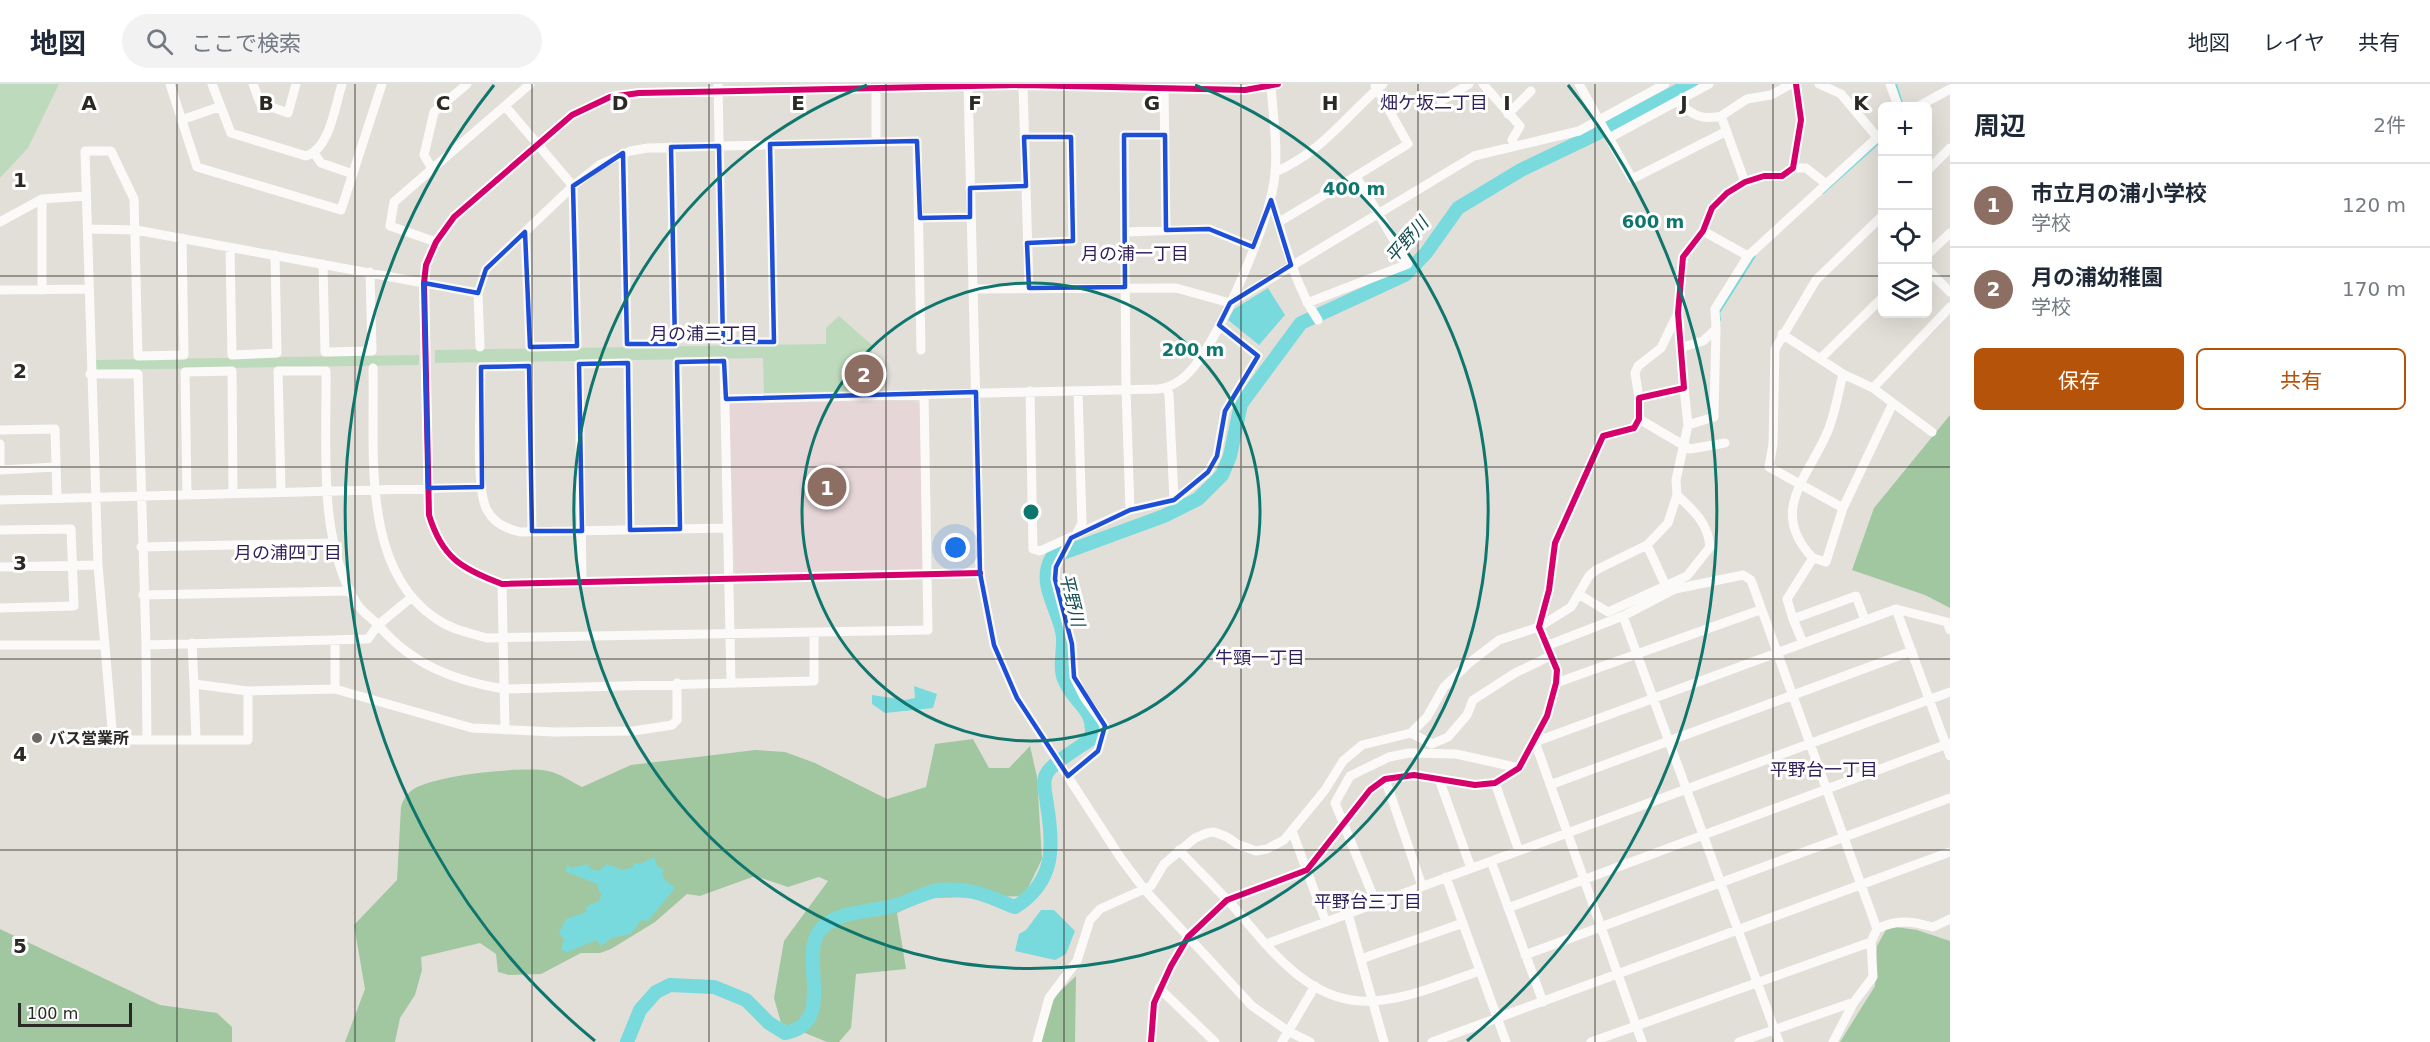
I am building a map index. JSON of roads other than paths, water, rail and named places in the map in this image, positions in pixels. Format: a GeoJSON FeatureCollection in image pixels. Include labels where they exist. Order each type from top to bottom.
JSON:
{"type":"FeatureCollection","features":[{"type":"Feature","properties":{"kind":"street"},"geometry":{"type":"LineString","coordinates":[[170,84],[197,167],[341,210],[382,84]]}},
{"type":"Feature","properties":{"kind":"street"},"geometry":{"type":"LineString","coordinates":[[212,84],[231,133],[306,156],[314,153],[322,145],[342,84]]}},
{"type":"Feature","properties":{"kind":"street"},"geometry":{"type":"LineString","coordinates":[[253,84],[261,104],[288,113],[296,84]]}},
{"type":"Feature","properties":{"kind":"street"},"geometry":{"type":"LineString","coordinates":[[431,167],[424,155],[434,112],[467,84]]}},
{"type":"Feature","properties":{"kind":"street"},"geometry":{"type":"LineString","coordinates":[[436,242],[390,226],[394,202],[431,167],[530,84]]}},
{"type":"Feature","properties":{"kind":"street"},"geometry":{"type":"LineString","coordinates":[[1441,101],[1469,84]]}},
{"type":"Feature","properties":{"kind":"street"},"geometry":{"type":"LineString","coordinates":[[1484,84],[1520,126],[1512,140],[1515,146]]}},
{"type":"Feature","properties":{"kind":"street"},"geometry":{"type":"LineString","coordinates":[[1579,84],[1632,179],[1725,132]]}},
{"type":"Feature","properties":{"kind":"street"},"geometry":{"type":"LineString","coordinates":[[973,289],[1125,286],[1176,288],[1230,303],[1474,156],[1579,131],[1600,122],[1665,84]]}},
{"type":"Feature","properties":{"kind":"street"},"geometry":{"type":"LineString","coordinates":[[1609,138],[1709,84]]}},
{"type":"Feature","properties":{"kind":"street"},"geometry":{"type":"LineString","coordinates":[[1677,102],[1696,117],[1708,119],[1721,116],[1747,99],[1771,95],[1791,84]]}},
{"type":"Feature","properties":{"kind":"street"},"geometry":{"type":"LineString","coordinates":[[1793,168],[1801,120],[1796,84]]}},
{"type":"Feature","properties":{"kind":"street"},"geometry":{"type":"LineString","coordinates":[[1819,84],[1841,94],[1878,133]]}},
{"type":"Feature","properties":{"kind":"street"},"geometry":{"type":"LineString","coordinates":[[1890,84],[1897,102]]}},
{"type":"Feature","properties":{"kind":"street"},"geometry":{"type":"LineString","coordinates":[[968,85],[980,573],[994,645],[1017,698],[1120,858],[1144,889],[1252,1006],[1288,1031],[1310,1042]]}},
{"type":"Feature","properties":{"kind":"street"},"geometry":{"type":"LineString","coordinates":[[726,399],[1166,388],[1181,381],[1194,367],[1230,303],[1271,200],[1275,172],[1275,85],[1245,90],[968,85],[718,88],[610,97],[572,115],[454,217],[436,242],[426,265],[424,283],[429,515],[435,532],[447,553],[468,571],[502,584],[729,581],[980,573]]}},
{"type":"Feature","properties":{"kind":"street"},"geometry":{"type":"LineString","coordinates":[[1023,86],[1029,288]]}},
{"type":"Feature","properties":{"kind":"street"},"geometry":{"type":"LineString","coordinates":[[1275,172],[1300,161],[1379,86],[1408,144],[1279,222]]}},
{"type":"Feature","properties":{"kind":"street"},"geometry":{"type":"LineString","coordinates":[[870,87],[876,142]]}},
{"type":"Feature","properties":{"kind":"street"},"geometry":{"type":"LineString","coordinates":[[718,88],[723,342],[774,342],[770,144]]}},
{"type":"Feature","properties":{"kind":"street"},"geometry":{"type":"LineString","coordinates":[[1926,102],[1950,89]]}},
{"type":"Feature","properties":{"kind":"street"},"geometry":{"type":"LineString","coordinates":[[1164,90],[1166,230]]}},
{"type":"Feature","properties":{"kind":"street"},"geometry":{"type":"LineString","coordinates":[[1508,114],[1531,91]]}},
{"type":"Feature","properties":{"kind":"street"},"geometry":{"type":"LineString","coordinates":[[505,105],[573,186],[577,346],[530,347],[525,232]]}},
{"type":"Feature","properties":{"kind":"street"},"geometry":{"type":"LineString","coordinates":[[181,120],[219,107]]}},
{"type":"Feature","properties":{"kind":"street"},"geometry":{"type":"LineString","coordinates":[[1721,116],[1745,182]]}},
{"type":"Feature","properties":{"kind":"street"},"geometry":{"type":"LineString","coordinates":[[1131,510],[1126,389],[1124,135],[1165,135]]}},
{"type":"Feature","properties":{"kind":"street"},"geometry":{"type":"LineString","coordinates":[[1024,137],[1071,137],[1073,241],[1027,243]]}},
{"type":"Feature","properties":{"kind":"street"},"geometry":{"type":"LineString","coordinates":[[1688,425],[1714,417],[1716,309],[1748,256],[1878,137]]}},
{"type":"Feature","properties":{"kind":"street"},"geometry":{"type":"LineString","coordinates":[[480,347],[478,293],[486,269],[573,186],[601,164],[623,153],[671,147],[917,141],[921,350]]}},
{"type":"Feature","properties":{"kind":"street"},"geometry":{"type":"LineString","coordinates":[[623,153],[627,344],[675,344],[671,147]]}},
{"type":"Feature","properties":{"kind":"street"},"geometry":{"type":"LineString","coordinates":[[1932,166],[1950,148]]}},
{"type":"Feature","properties":{"kind":"street"},"geometry":{"type":"LineString","coordinates":[[182,238],[184,355],[138,356],[134,199],[111,151],[85,151],[90,374],[98,565],[113,740],[248,740],[248,691]]}},
{"type":"Feature","properties":{"kind":"street"},"geometry":{"type":"LineString","coordinates":[[314,153],[321,163],[353,174]]}},
{"type":"Feature","properties":{"kind":"street"},"geometry":{"type":"LineString","coordinates":[[1037,1042],[1049,998],[1080,956],[1087,929],[1094,914],[1106,905],[1151,886],[1164,864],[1195,838],[1214,832],[1248,849],[1267,849],[1284,840],[1325,790],[1342,761],[1362,745],[1411,733],[1427,717],[1444,687],[1487,647],[1507,637],[1539,627],[1571,607],[1589,576],[1596,570],[1647,545],[1668,522],[1677,495],[1676,480],[1688,425],[1683,347],[1678,313],[1683,258],[1703,231],[1712,208],[1727,193],[1745,182],[1764,176],[1782,176],[1793,168],[1806,168],[1825,183]]}},
{"type":"Feature","properties":{"kind":"street"},"geometry":{"type":"LineString","coordinates":[[1307,303],[1408,264],[1356,176]]}},
{"type":"Feature","properties":{"kind":"street"},"geometry":{"type":"LineString","coordinates":[[970,188],[1026,186]]}},
{"type":"Feature","properties":{"kind":"street"},"geometry":{"type":"LineString","coordinates":[[0,222],[42,199],[86,196]]}},
{"type":"Feature","properties":{"kind":"street"},"geometry":{"type":"LineString","coordinates":[[42,199],[42,290]]}},
{"type":"Feature","properties":{"kind":"street"},"geometry":{"type":"LineString","coordinates":[[1271,200],[1291,265],[1307,303],[1318,320]]}},
{"type":"Feature","properties":{"kind":"street"},"geometry":{"type":"LineString","coordinates":[[920,218],[970,218]]}},
{"type":"Feature","properties":{"kind":"street"},"geometry":{"type":"LineString","coordinates":[[1843,508],[1769,467],[1773,444],[1775,350],[1782,334],[1816,280],[1878,223]]}},
{"type":"Feature","properties":{"kind":"street"},"geometry":{"type":"LineString","coordinates":[[88,229],[136,231],[182,238],[478,293]]}},
{"type":"Feature","properties":{"kind":"street"},"geometry":{"type":"LineString","coordinates":[[1125,232],[1209,229],[1253,247]]}},
{"type":"Feature","properties":{"kind":"street"},"geometry":{"type":"LineString","coordinates":[[1703,231],[1748,256]]}},
{"type":"Feature","properties":{"kind":"street"},"geometry":{"type":"LineString","coordinates":[[1932,250],[1950,232]]}},
{"type":"Feature","properties":{"kind":"street"},"geometry":{"type":"LineString","coordinates":[[230,248],[232,355],[277,352],[275,255]]}},
{"type":"Feature","properties":{"kind":"street"},"geometry":{"type":"LineString","coordinates":[[323,264],[325,352],[372,351],[370,272]]}},
{"type":"Feature","properties":{"kind":"street"},"geometry":{"type":"LineString","coordinates":[[1932,274],[1950,292]]}},
{"type":"Feature","properties":{"kind":"street"},"geometry":{"type":"LineString","coordinates":[[0,290],[88,289]]}},
{"type":"Feature","properties":{"kind":"street"},"geometry":{"type":"LineString","coordinates":[[1820,359],[1878,302]]}},
{"type":"Feature","properties":{"kind":"street"},"geometry":{"type":"LineString","coordinates":[[1873,388],[1950,307]]}},
{"type":"Feature","properties":{"kind":"street"},"geometry":{"type":"LineString","coordinates":[[1151,1042],[1154,1004],[1160,988],[1188,937],[1227,900],[1307,870],[1370,790],[1385,779],[1414,775],[1474,785],[1495,783],[1519,768],[1535,742],[1556,683],[1557,670],[1539,627],[1549,590],[1555,543],[1603,436],[1634,428],[1638,419],[1635,373],[1638,366],[1661,348],[1678,313]]}},
{"type":"Feature","properties":{"kind":"street"},"geometry":{"type":"LineString","coordinates":[[1030,391],[1033,549],[1040,551],[1131,510],[1173,500],[1208,472],[1217,456],[1225,411],[1258,356],[1219,325]]}},
{"type":"Feature","properties":{"kind":"street"},"geometry":{"type":"LineString","coordinates":[[1683,347],[1702,341],[1716,329]]}},
{"type":"Feature","properties":{"kind":"street"},"geometry":{"type":"LineString","coordinates":[[1782,334],[1843,374],[1873,388],[1932,432]]}},
{"type":"Feature","properties":{"kind":"street"},"geometry":{"type":"LineString","coordinates":[[680,529],[677,362],[724,361],[731,682]]}},
{"type":"Feature","properties":{"kind":"street"},"geometry":{"type":"LineString","coordinates":[[582,582],[579,364],[628,363],[630,530]]}},
{"type":"Feature","properties":{"kind":"street"},"geometry":{"type":"LineString","coordinates":[[532,531],[529,366],[481,367],[482,487],[486,508],[499,524],[520,531],[532,531],[582,531],[728,528]]}},
{"type":"Feature","properties":{"kind":"street"},"geometry":{"type":"LineString","coordinates":[[373,368],[376,489],[380,532],[393,566],[412,597],[434,618],[450,626],[487,638],[503,639],[928,630],[924,394]]}},
{"type":"Feature","properties":{"kind":"street"},"geometry":{"type":"LineString","coordinates":[[281,491],[278,371],[326,370],[328,490],[334,543],[343,578],[358,605],[393,643],[434,670],[466,681],[504,689],[814,681],[814,633]]}},
{"type":"Feature","properties":{"kind":"street"},"geometry":{"type":"LineString","coordinates":[[187,494],[185,372],[232,371],[233,492]]}},
{"type":"Feature","properties":{"kind":"street"},"geometry":{"type":"LineString","coordinates":[[90,374],[138,374],[147,740]]}},
{"type":"Feature","properties":{"kind":"street"},"geometry":{"type":"LineString","coordinates":[[1843,374],[1828,432],[1799,482],[1792,514],[1799,544],[1813,558],[1826,562],[1843,508],[1893,404]]}},
{"type":"Feature","properties":{"kind":"street"},"geometry":{"type":"LineString","coordinates":[[1166,388],[1169,394],[1173,500]]}},
{"type":"Feature","properties":{"kind":"street"},"geometry":{"type":"LineString","coordinates":[[1638,398],[1684,388]]}},
{"type":"Feature","properties":{"kind":"street"},"geometry":{"type":"LineString","coordinates":[[1068,776],[1098,751],[1105,726],[1084,697],[1074,677],[1072,644],[1055,579],[1056,567],[1082,523],[1078,391]]}},
{"type":"Feature","properties":{"kind":"street"},"geometry":{"type":"LineString","coordinates":[[1638,419],[1685,444],[1690,449],[1725,443]]}},
{"type":"Feature","properties":{"kind":"street"},"geometry":{"type":"LineString","coordinates":[[0,430],[55,429],[57,498]]}},
{"type":"Feature","properties":{"kind":"street"},"geometry":{"type":"LineString","coordinates":[[0,444],[0,470],[56,467]]}},
{"type":"Feature","properties":{"kind":"street"},"geometry":{"type":"LineString","coordinates":[[0,500],[482,487]]}},
{"type":"Feature","properties":{"kind":"street"},"geometry":{"type":"LineString","coordinates":[[1580,595],[1608,612],[1665,584],[1687,576],[1710,547],[1705,524],[1677,495]]}},
{"type":"Feature","properties":{"kind":"street"},"geometry":{"type":"LineString","coordinates":[[0,530],[71,529],[74,606],[0,608]]}},
{"type":"Feature","properties":{"kind":"street"},"geometry":{"type":"LineString","coordinates":[[141,547],[334,543]]}},
{"type":"Feature","properties":{"kind":"street"},"geometry":{"type":"LineString","coordinates":[[1647,545],[1665,584]]}},
{"type":"Feature","properties":{"kind":"street"},"geometry":{"type":"LineString","coordinates":[[1803,643],[1787,599],[1813,558]]}},
{"type":"Feature","properties":{"kind":"street"},"geometry":{"type":"LineString","coordinates":[[0,567],[98,565]]}},
{"type":"Feature","properties":{"kind":"street"},"geometry":{"type":"LineString","coordinates":[[1546,646],[1623,616],[1675,589],[1743,575],[1751,580],[1859,886],[1877,929]]}},
{"type":"Feature","properties":{"kind":"street"},"geometry":{"type":"LineString","coordinates":[[502,584],[504,730]]}},
{"type":"Feature","properties":{"kind":"street"},"geometry":{"type":"LineString","coordinates":[[144,595],[351,591]]}},
{"type":"Feature","properties":{"kind":"street"},"geometry":{"type":"LineString","coordinates":[[1793,619],[1856,596],[1865,620]]}},
{"type":"Feature","properties":{"kind":"street"},"geometry":{"type":"LineString","coordinates":[[146,645],[368,639],[378,625],[412,597]]}},
{"type":"Feature","properties":{"kind":"street"},"geometry":{"type":"LineString","coordinates":[[1896,609],[1948,744],[1950,756]]}},
{"type":"Feature","properties":{"kind":"street"},"geometry":{"type":"LineString","coordinates":[[1535,742],[1896,609],[1947,622],[1950,630]]}},
{"type":"Feature","properties":{"kind":"street"},"geometry":{"type":"LineString","coordinates":[[1556,683],[1760,610]]}},
{"type":"Feature","properties":{"kind":"street"},"geometry":{"type":"LineString","coordinates":[[1623,616],[1779,1042]]}},
{"type":"Feature","properties":{"kind":"street"},"geometry":{"type":"LineString","coordinates":[[335,641],[335,689]]}},
{"type":"Feature","properties":{"kind":"street"},"geometry":{"type":"LineString","coordinates":[[192,643],[196,740]]}},
{"type":"Feature","properties":{"kind":"street"},"geometry":{"type":"LineString","coordinates":[[0,645],[105,645]]}},
{"type":"Feature","properties":{"kind":"street"},"geometry":{"type":"LineString","coordinates":[[1550,785],[1912,651]]}},
{"type":"Feature","properties":{"kind":"street"},"geometry":{"type":"LineString","coordinates":[[1411,733],[1432,744],[1448,737],[1467,715],[1473,700],[1515,673],[1550,656]]}},
{"type":"Feature","properties":{"kind":"street"},"geometry":{"type":"LineString","coordinates":[[194,684],[248,691],[335,689],[472,728],[633,731],[672,725],[677,720],[677,683]]}},
{"type":"Feature","properties":{"kind":"street"},"geometry":{"type":"LineString","coordinates":[[1266,944],[1950,692]]}},
{"type":"Feature","properties":{"kind":"street"},"geometry":{"type":"LineString","coordinates":[[1535,742],[1642,1042]]}},
{"type":"Feature","properties":{"kind":"street"},"geometry":{"type":"LineString","coordinates":[[1508,908],[1948,744]]}},
{"type":"Feature","properties":{"kind":"street"},"geometry":{"type":"LineString","coordinates":[[1376,903],[1335,803],[1350,776],[1389,757],[1409,753],[1456,754],[1519,768]]}},
{"type":"Feature","properties":{"kind":"street"},"geometry":{"type":"LineString","coordinates":[[1385,779],[1422,886]]}},
{"type":"Feature","properties":{"kind":"street"},"geometry":{"type":"LineString","coordinates":[[1439,779],[1471,868]]}},
{"type":"Feature","properties":{"kind":"street"},"geometry":{"type":"LineString","coordinates":[[1495,783],[1519,851]]}},
{"type":"Feature","properties":{"kind":"street"},"geometry":{"type":"LineString","coordinates":[[1525,955],[1950,798]]}},
{"type":"Feature","properties":{"kind":"street"},"geometry":{"type":"LineString","coordinates":[[1292,831],[1326,922]]}},
{"type":"Feature","properties":{"kind":"street"},"geometry":{"type":"LineString","coordinates":[[1179,850],[1295,974],[1345,999],[1373,1001],[1398,997],[1480,971]]}},
{"type":"Feature","properties":{"kind":"street"},"geometry":{"type":"LineString","coordinates":[[1432,1042],[1950,852]]}},
{"type":"Feature","properties":{"kind":"street"},"geometry":{"type":"LineString","coordinates":[[1491,861],[1543,1002]]}},
{"type":"Feature","properties":{"kind":"street"},"geometry":{"type":"LineString","coordinates":[[1446,877],[1506,1042]]}},
{"type":"Feature","properties":{"kind":"street"},"geometry":{"type":"LineString","coordinates":[[1348,914],[1384,1042]]}},
{"type":"Feature","properties":{"kind":"street"},"geometry":{"type":"LineString","coordinates":[[1833,1042],[1854,1002],[1873,976],[1871,942],[1877,929],[1892,921],[1911,921],[1933,927],[1950,919]]}},
{"type":"Feature","properties":{"kind":"street"},"geometry":{"type":"LineString","coordinates":[[1361,959],[1463,923]]}},
{"type":"Feature","properties":{"kind":"street"},"geometry":{"type":"LineString","coordinates":[[1591,1042],[1871,942]]}},
{"type":"Feature","properties":{"kind":"street"},"geometry":{"type":"LineString","coordinates":[[1282,1042],[1315,986]]}},
{"type":"Feature","properties":{"kind":"street"},"geometry":{"type":"LineString","coordinates":[[1160,988],[1215,1042]]}},
{"type":"Feature","properties":{"kind":"street"},"geometry":{"type":"LineString","coordinates":[[1738,1042],[1854,1002]]}},
{"type":"Feature","properties":{"kind":"water"},"geometry":{"type":"Polygon","coordinates":[[[1268,288],[1285,315],[1259,345],[1228,320],[1234,309],[1268,288]]]}},
{"type":"Feature","properties":{"kind":"water"},"geometry":{"type":"Polygon","coordinates":[[[914,686],[937,694],[933,708],[885,713],[872,704],[872,695],[905,700],[915,698],[914,686]]]}},
{"type":"Feature","properties":{"kind":"water"},"geometry":{"type":"Polygon","coordinates":[[[654,857],[657,866],[664,870],[662,874],[665,880],[675,888],[648,921],[642,920],[630,934],[611,938],[602,946],[596,940],[568,952],[561,950],[564,940],[559,933],[566,919],[586,912],[587,906],[599,901],[602,893],[599,892],[597,884],[565,871],[568,865],[571,868],[588,864],[589,868],[599,871],[607,864],[623,870],[633,867],[634,863],[640,864],[654,857]]]}},
{"type":"Feature","properties":{"kind":"water"},"geometry":{"type":"Polygon","coordinates":[[[1041,910],[1054,910],[1075,931],[1066,954],[1055,960],[1015,951],[1019,934],[1026,930],[1041,910]]]}},
{"type":"Feature","properties":{"kind":"waterway","name":"平野川"},"geometry":{"type":"LineString","coordinates":[[627,1042],[640,1010],[656,992],[670,985],[714,987],[746,1000],[769,1023],[785,1033],[800,1027],[809,1018],[813,1005],[813,947],[817,935],[832,920],[842,916],[886,908],[939,890],[973,892],[1015,907],[1028,897],[1045,875],[1049,862],[1051,835],[1044,788],[1045,777],[1054,765],[1091,739],[1092,729],[1091,720],[1064,679],[1063,637],[1050,597],[1047,577],[1052,557],[1164,516],[1198,499],[1222,475],[1230,456],[1241,404],[1301,323],[1405,275],[1426,253],[1458,208],[1521,170],[1691,84]]}},
{"type":"Feature","properties":{"kind":"waterway"},"geometry":{"type":"LineString","coordinates":[[1896,84],[1902,102]]}},
{"type":"Feature","properties":{"kind":"waterway"},"geometry":{"type":"LineString","coordinates":[[1823,193],[1878,144]]}},
{"type":"Feature","properties":{"kind":"waterway"},"geometry":{"type":"LineString","coordinates":[[1720,320],[1719,313],[1755,256]]}},
{"type":"Feature","properties":{"kind":"place","name":"月の浦幼稚園"},"geometry":{"type":"Point","coordinates":[864,374]}},
{"type":"Feature","properties":{"kind":"place","name":"市立月の浦小学校"},"geometry":{"type":"Point","coordinates":[827,487]}},
{"type":"Feature","properties":{"kind":"place","name":"バス営業所"},"geometry":{"type":"Point","coordinates":[37,738]}},
{"type":"Feature","properties":{"kind":"district","name":"畑ケ坂二丁目"},"geometry":{"type":"Point","coordinates":[1434,103]}},
{"type":"Feature","properties":{"kind":"district","name":"月の浦一丁目"},"geometry":{"type":"Point","coordinates":[1135,254]}},
{"type":"Feature","properties":{"kind":"district","name":"月の浦三丁目"},"geometry":{"type":"Point","coordinates":[704,334]}},
{"type":"Feature","properties":{"kind":"district","name":"月の浦四丁目"},"geometry":{"type":"Point","coordinates":[288,553]}},
{"type":"Feature","properties":{"kind":"district","name":"牛頸一丁目"},"geometry":{"type":"Point","coordinates":[1260,658]}},
{"type":"Feature","properties":{"kind":"district","name":"平野台一丁目"},"geometry":{"type":"Point","coordinates":[1824,770]}},
{"type":"Feature","properties":{"kind":"district","name":"平野台三丁目"},"geometry":{"type":"Point","coordinates":[1368,902]}}]}
